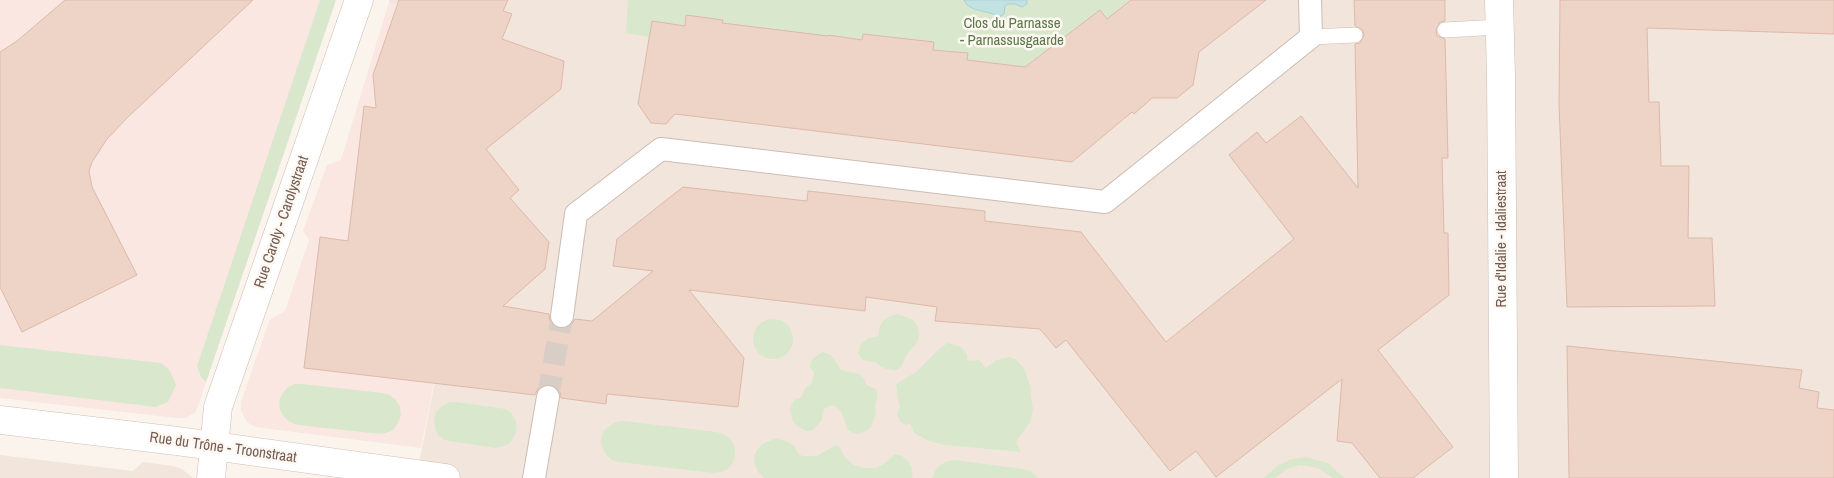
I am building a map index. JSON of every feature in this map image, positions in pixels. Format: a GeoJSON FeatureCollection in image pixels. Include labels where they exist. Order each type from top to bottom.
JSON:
{"type":"FeatureCollection","features":[{"type":"Feature","properties":{"kind":"street","name":"Rue Caroly - Carolystraat"},"geometry":{"type":"LineString","coordinates":[[211,478],[218,407],[359,0]]}},
{"type":"Feature","properties":{"kind":"street"},"geometry":{"type":"LineString","coordinates":[[562,316],[576,214],[661,149],[1105,202],[1311,37],[1310,0]]}},
{"type":"Feature","properties":{"kind":"street","name":"Rue d'Idalie - Idaliestraat"},"geometry":{"type":"LineString","coordinates":[[1498,0],[1500,27],[1504,478]]}},
{"type":"Feature","properties":{"kind":"street"},"geometry":{"type":"LineString","coordinates":[[534,478],[548,397]]}},
{"type":"Feature","properties":{"kind":"street","name":"Rue du Trône - Troonstraat"},"geometry":{"type":"LineString","coordinates":[[0,420],[215,446],[446,478]]}},
{"type":"Feature","properties":{"kind":"lane"},"geometry":{"type":"LineString","coordinates":[[1445,30],[1500,27]]}},
{"type":"Feature","properties":{"kind":"lane"},"geometry":{"type":"LineString","coordinates":[[1311,37],[1355,34]]}},
{"type":"Feature","properties":{"kind":"shaded area"},"geometry":{"type":"Polygon","coordinates":[[[0,0],[336,0],[198,406],[195,413],[185,418],[0,398],[0,0]]]}},
{"type":"Feature","properties":{"kind":"shaded area"},"geometry":{"type":"Polygon","coordinates":[[[389,0],[1834,0],[1834,478],[416,478],[464,234],[485,149],[389,0]]]}},
{"type":"Feature","properties":{"kind":"shaded area"},"geometry":{"type":"Polygon","coordinates":[[[389,2],[457,23],[564,61],[561,89],[485,149],[464,234],[421,448],[255,427],[247,422],[241,411],[241,402],[270,319],[285,311],[309,240],[303,231],[327,165],[341,160],[389,2]]]}},
{"type":"Feature","properties":{"kind":"shaded area"},"geometry":{"type":"Polygon","coordinates":[[[0,455],[133,471],[143,462],[173,466],[182,469],[193,478],[0,478],[0,455]]]}},
{"type":"Feature","properties":{"kind":"green space"},"geometry":{"type":"Polygon","coordinates":[[[320,0],[336,0],[206,382],[201,377],[197,366],[320,0]]]}},
{"type":"Feature","properties":{"kind":"green space","name":"Clos du Parnasse - Parnassusgaarde"},"geometry":{"type":"Polygon","coordinates":[[[628,0],[1131,0],[1107,19],[1100,10],[1070,33],[1049,58],[1044,52],[1015,74],[1000,64],[967,60],[967,53],[933,50],[933,42],[863,34],[862,40],[828,35],[825,50],[722,23],[722,20],[686,15],[685,26],[652,22],[649,37],[626,33],[628,0]]]}},
{"type":"Feature","properties":{"kind":"green space"},"geometry":{"type":"Polygon","coordinates":[[[897,314],[912,319],[917,325],[919,333],[918,341],[906,356],[901,367],[894,371],[881,367],[875,362],[863,360],[858,354],[860,345],[867,339],[878,336],[879,328],[883,321],[897,314]]]}},
{"type":"Feature","properties":{"kind":"green space"},"geometry":{"type":"Polygon","coordinates":[[[777,319],[784,322],[790,328],[793,339],[792,347],[784,356],[777,359],[769,359],[762,356],[754,347],[753,335],[756,328],[765,320],[777,319]]]}},
{"type":"Feature","properties":{"kind":"green space"},"geometry":{"type":"Polygon","coordinates":[[[948,343],[961,347],[967,355],[967,361],[979,360],[986,368],[996,360],[1010,357],[1015,359],[1024,368],[1030,385],[1033,410],[1030,422],[1016,442],[1021,452],[945,445],[929,441],[914,433],[910,423],[906,425],[900,422],[897,414],[900,406],[896,384],[916,372],[941,347],[948,343]]]}},
{"type":"Feature","properties":{"kind":"green space"},"geometry":{"type":"Polygon","coordinates":[[[0,345],[161,363],[169,369],[176,385],[168,402],[155,407],[0,388],[0,345]]]}},
{"type":"Feature","properties":{"kind":"green space"},"geometry":{"type":"Polygon","coordinates":[[[823,352],[831,355],[841,370],[859,374],[865,380],[866,385],[876,389],[878,398],[875,405],[876,414],[871,427],[866,431],[858,434],[848,430],[841,411],[832,405],[823,410],[822,420],[813,430],[807,431],[798,427],[793,422],[790,410],[792,404],[795,399],[801,398],[805,388],[812,383],[814,373],[810,367],[811,361],[823,352]]]}},
{"type":"Feature","properties":{"kind":"green space"},"geometry":{"type":"Polygon","coordinates":[[[294,384],[390,395],[400,407],[401,415],[393,430],[379,434],[298,425],[284,417],[280,410],[279,402],[287,388],[294,384]]]}},
{"type":"Feature","properties":{"kind":"green space"},"geometry":{"type":"Polygon","coordinates":[[[449,402],[506,409],[516,421],[517,429],[514,437],[510,443],[495,448],[444,440],[438,435],[434,420],[436,412],[449,402]]]}},
{"type":"Feature","properties":{"kind":"green space"},"geometry":{"type":"Polygon","coordinates":[[[624,421],[717,432],[725,435],[735,447],[733,463],[728,469],[713,473],[612,460],[606,455],[602,447],[601,439],[603,432],[616,422],[624,421]]]}},
{"type":"Feature","properties":{"kind":"green space"},"geometry":{"type":"Polygon","coordinates":[[[776,438],[788,442],[795,447],[798,454],[803,456],[817,456],[836,445],[840,447],[845,458],[854,465],[865,468],[876,468],[887,462],[895,454],[902,456],[908,461],[912,468],[913,476],[912,478],[765,478],[758,472],[754,457],[762,444],[776,438]]]}},
{"type":"Feature","properties":{"kind":"green space"},"geometry":{"type":"Polygon","coordinates":[[[1306,457],[1328,463],[1344,478],[1333,478],[1318,468],[1300,465],[1287,469],[1275,478],[1264,478],[1278,465],[1292,459],[1306,457]]]}},
{"type":"Feature","properties":{"kind":"green space"},"geometry":{"type":"Polygon","coordinates":[[[955,460],[1023,469],[1031,471],[1038,478],[932,478],[940,465],[947,461],[955,460]]]}},
{"type":"Feature","properties":{"kind":"water"},"geometry":{"type":"Polygon","coordinates":[[[964,0],[1027,0],[1027,4],[1022,7],[1008,4],[1005,6],[1004,14],[1001,16],[974,9],[967,5],[964,0]]]}},
{"type":"Feature","properties":{"kind":"building"},"geometry":{"type":"Polygon","coordinates":[[[65,0],[253,0],[128,117],[107,139],[92,162],[89,171],[92,187],[137,275],[22,332],[0,287],[0,52],[17,41],[65,0]]]}},
{"type":"Feature","properties":{"kind":"building"},"geometry":{"type":"Polygon","coordinates":[[[399,0],[508,0],[503,11],[512,14],[502,39],[564,61],[561,89],[486,149],[519,190],[510,198],[549,242],[545,269],[503,306],[549,314],[550,321],[560,329],[567,328],[575,319],[592,321],[653,271],[613,266],[617,239],[683,187],[807,201],[808,191],[985,211],[985,221],[1081,232],[1166,342],[1294,239],[1229,155],[1257,132],[1266,143],[1301,116],[1358,188],[1355,44],[1360,43],[1364,35],[1363,30],[1355,26],[1354,0],[1445,0],[1445,21],[1440,22],[1436,30],[1437,36],[1445,39],[1448,158],[1442,158],[1444,233],[1448,233],[1449,295],[1378,350],[1453,447],[1413,478],[1380,478],[1352,443],[1337,441],[1342,379],[1216,477],[1196,451],[1170,471],[1066,340],[1056,348],[1040,329],[935,321],[937,307],[866,297],[865,311],[689,290],[744,358],[738,407],[607,394],[606,404],[561,398],[557,387],[550,384],[538,388],[535,395],[304,368],[320,237],[348,241],[364,106],[376,108],[373,75],[399,0]]]}},
{"type":"Feature","properties":{"kind":"building"},"geometry":{"type":"Polygon","coordinates":[[[1131,0],[1266,0],[1199,52],[1193,85],[1177,98],[1152,98],[1134,114],[1132,112],[1072,162],[675,114],[666,124],[651,123],[638,104],[652,21],[685,26],[686,15],[723,20],[722,23],[862,40],[863,34],[934,42],[933,50],[968,53],[967,60],[1025,67],[1100,10],[1107,19],[1131,0]]]}},
{"type":"Feature","properties":{"kind":"building"},"geometry":{"type":"Polygon","coordinates":[[[1560,0],[1834,0],[1834,34],[1647,28],[1649,102],[1659,102],[1661,166],[1689,166],[1688,238],[1712,238],[1715,306],[1567,307],[1559,104],[1560,0]]]}},
{"type":"Feature","properties":{"kind":"building"},"geometry":{"type":"Polygon","coordinates":[[[1567,346],[1802,370],[1799,388],[1819,392],[1817,408],[1834,410],[1834,478],[1569,478],[1567,346]]]}},
{"type":"Feature","properties":{"kind":"tunnel"},"geometry":{"type":"LineString","coordinates":[[548,397],[562,316]]}}]}
